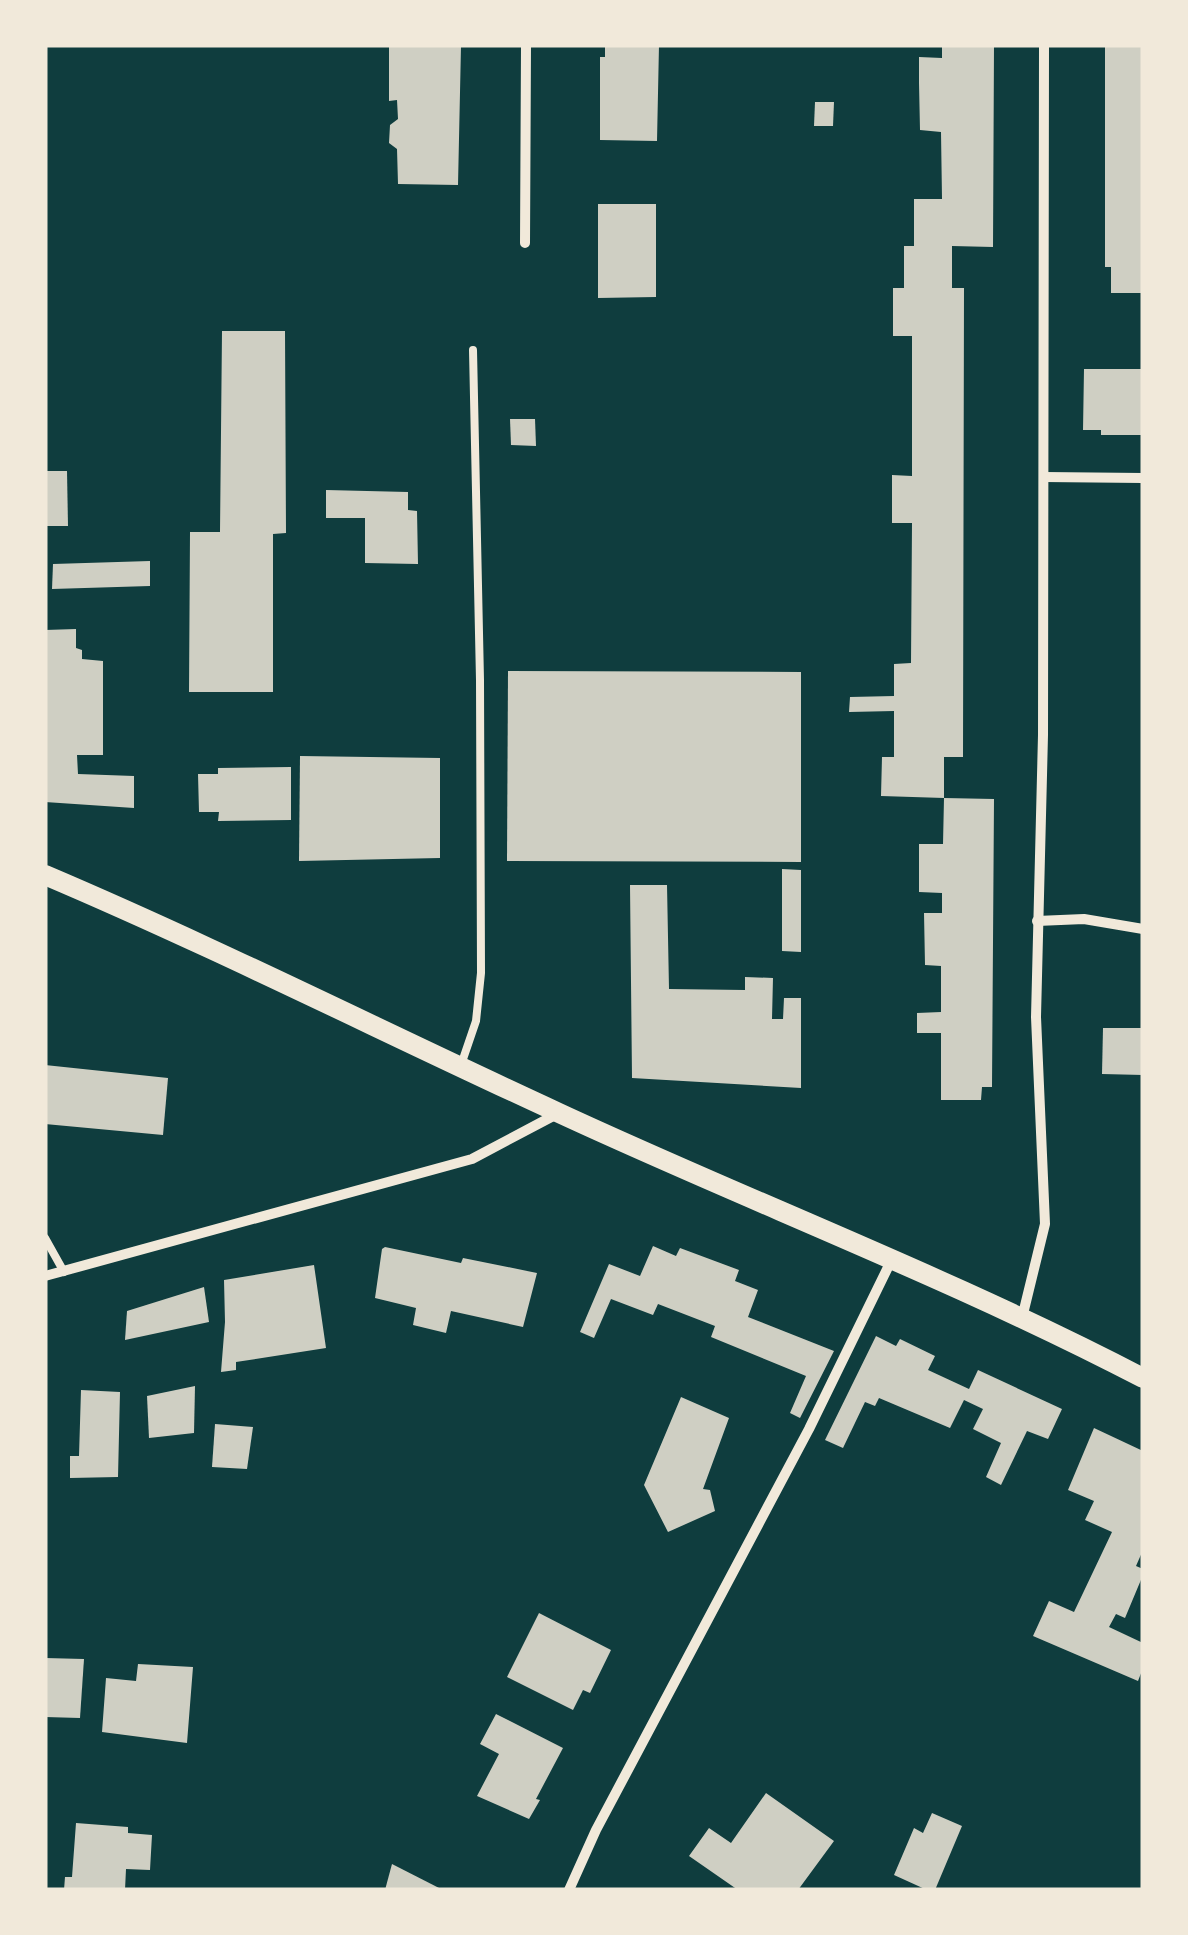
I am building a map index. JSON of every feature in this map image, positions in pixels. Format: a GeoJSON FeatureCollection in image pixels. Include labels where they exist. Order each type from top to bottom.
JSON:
{"type":"FeatureCollection","features":[{"type":"Feature","properties":{"kind":"main road"},"geometry":{"type":"LineString","coordinates":[[45,875],[558,1113],[892,1258],[1143,1378]]}},
{"type":"Feature","properties":{"kind":"street"},"geometry":{"type":"LineString","coordinates":[[525,242],[526,45]]}},
{"type":"Feature","properties":{"kind":"street"},"geometry":{"type":"LineString","coordinates":[[1022,1318],[1045,1224],[1036,1018],[1043,735],[1044,45]]}},
{"type":"Feature","properties":{"kind":"street"},"geometry":{"type":"LineString","coordinates":[[1044,477],[1143,478]]}},
{"type":"Feature","properties":{"kind":"street"},"geometry":{"type":"LineString","coordinates":[[1037,920],[1084,920],[1143,930]]}},
{"type":"Feature","properties":{"kind":"street"},"geometry":{"type":"LineString","coordinates":[[45,1276],[472,1159],[558,1113]]}},
{"type":"Feature","properties":{"kind":"street"},"geometry":{"type":"LineString","coordinates":[[569,1890],[596,1830],[809,1429],[892,1258]]}},
{"type":"Feature","properties":{"kind":"lane"},"geometry":{"type":"LineString","coordinates":[[461,1065],[476,1021],[480,973],[474,350]]}},
{"type":"Feature","properties":{"kind":"lane"},"geometry":{"type":"LineString","coordinates":[[45,1238],[64,1272]]}},
{"type":"Feature","properties":{"kind":"building"},"geometry":{"type":"Polygon","coordinates":[[[605,45],[659,45],[657,141],[600,140],[600,57],[605,57],[605,45]]]}},
{"type":"Feature","properties":{"kind":"building"},"geometry":{"type":"Polygon","coordinates":[[[942,45],[994,45],[993,247],[952,246],[952,288],[964,288],[963,757],[944,757],[944,798],[881,796],[882,757],[894,757],[894,711],[849,712],[850,697],[894,696],[894,664],[911,663],[912,523],[892,523],[892,475],[912,476],[912,336],[893,336],[893,288],[904,288],[904,246],[914,246],[914,199],[942,199],[941,132],[920,130],[919,57],[942,58],[942,45]]]}},
{"type":"Feature","properties":{"kind":"building"},"geometry":{"type":"Polygon","coordinates":[[[1105,45],[1143,45],[1143,293],[1111,293],[1111,267],[1105,267],[1105,45]]]}},
{"type":"Feature","properties":{"kind":"building"},"geometry":{"type":"Polygon","coordinates":[[[389,46],[461,46],[458,185],[398,184],[397,149],[389,143],[390,125],[398,119],[397,100],[389,101],[389,46]]]}},
{"type":"Feature","properties":{"kind":"building"},"geometry":{"type":"Polygon","coordinates":[[[815,102],[834,102],[833,126],[814,126],[815,102]]]}},
{"type":"Feature","properties":{"kind":"building"},"geometry":{"type":"Polygon","coordinates":[[[598,204],[656,204],[656,297],[598,298],[598,204]]]}},
{"type":"Feature","properties":{"kind":"building"},"geometry":{"type":"Polygon","coordinates":[[[222,331],[285,331],[286,533],[273,534],[273,692],[189,692],[190,532],[220,532],[222,331]]]}},
{"type":"Feature","properties":{"kind":"building"},"geometry":{"type":"Polygon","coordinates":[[[1084,369],[1143,369],[1143,435],[1101,435],[1101,430],[1083,430],[1084,369]]]}},
{"type":"Feature","properties":{"kind":"building"},"geometry":{"type":"Polygon","coordinates":[[[510,419],[535,419],[536,446],[511,445],[510,419]]]}},
{"type":"Feature","properties":{"kind":"building"},"geometry":{"type":"Polygon","coordinates":[[[45,471],[67,471],[68,526],[45,526],[45,471]]]}},
{"type":"Feature","properties":{"kind":"building"},"geometry":{"type":"Polygon","coordinates":[[[326,490],[408,492],[408,510],[417,511],[418,564],[365,563],[365,518],[326,518],[326,490]]]}},
{"type":"Feature","properties":{"kind":"building"},"geometry":{"type":"Polygon","coordinates":[[[150,561],[150,586],[52,589],[53,564],[150,561]]]}},
{"type":"Feature","properties":{"kind":"building"},"geometry":{"type":"Polygon","coordinates":[[[76,629],[76,648],[82,650],[82,659],[103,661],[103,755],[77,755],[78,774],[134,776],[134,808],[45,802],[45,630],[76,629]]]}},
{"type":"Feature","properties":{"kind":"building"},"geometry":{"type":"Polygon","coordinates":[[[508,671],[801,672],[801,862],[507,861],[508,671]]]}},
{"type":"Feature","properties":{"kind":"building"},"geometry":{"type":"Polygon","coordinates":[[[300,756],[440,758],[440,858],[299,861],[300,756]]]}},
{"type":"Feature","properties":{"kind":"building"},"geometry":{"type":"Polygon","coordinates":[[[291,767],[291,820],[218,821],[219,812],[199,812],[198,774],[218,774],[218,768],[291,767]]]}},
{"type":"Feature","properties":{"kind":"building"},"geometry":{"type":"Polygon","coordinates":[[[944,798],[994,799],[992,1087],[982,1087],[981,1100],[941,1100],[941,1033],[917,1033],[917,1013],[941,1012],[941,966],[925,965],[924,913],[942,913],[942,893],[919,892],[919,844],[943,844],[944,798]]]}},
{"type":"Feature","properties":{"kind":"building"},"geometry":{"type":"Polygon","coordinates":[[[782,869],[801,870],[801,952],[782,951],[782,869]]]}},
{"type":"Feature","properties":{"kind":"building"},"geometry":{"type":"Polygon","coordinates":[[[630,885],[667,885],[669,989],[745,990],[745,977],[773,978],[772,1019],[783,1019],[784,998],[801,998],[801,1088],[632,1078],[630,885]]]}},
{"type":"Feature","properties":{"kind":"building"},"geometry":{"type":"Polygon","coordinates":[[[1103,1028],[1143,1028],[1143,1075],[1102,1074],[1103,1028]]]}},
{"type":"Feature","properties":{"kind":"building"},"geometry":{"type":"Polygon","coordinates":[[[45,1065],[168,1078],[163,1135],[45,1124],[45,1065]]]}},
{"type":"Feature","properties":{"kind":"building"},"geometry":{"type":"Polygon","coordinates":[[[653,1246],[676,1256],[680,1248],[739,1270],[735,1281],[758,1290],[748,1317],[834,1351],[800,1418],[790,1413],[806,1376],[711,1337],[715,1326],[658,1304],[653,1315],[611,1299],[594,1338],[580,1332],[609,1264],[640,1276],[653,1246]]]}},
{"type":"Feature","properties":{"kind":"building"},"geometry":{"type":"Polygon","coordinates":[[[385,1247],[537,1273],[523,1327],[451,1311],[446,1333],[413,1325],[416,1308],[375,1298],[385,1247]]]}},
{"type":"Feature","properties":{"kind":"building"},"geometry":{"type":"Polygon","coordinates":[[[314,1265],[326,1348],[236,1362],[236,1370],[221,1372],[224,1280],[314,1265]]]}},
{"type":"Feature","properties":{"kind":"building"},"geometry":{"type":"Polygon","coordinates":[[[204,1287],[209,1322],[125,1340],[127,1311],[204,1287]]]}},
{"type":"Feature","properties":{"kind":"building"},"geometry":{"type":"Polygon","coordinates":[[[876,1336],[896,1346],[900,1339],[935,1356],[928,1370],[969,1389],[978,1370],[1062,1409],[1048,1439],[1027,1431],[1001,1485],[986,1477],[1001,1443],[973,1429],[983,1409],[964,1400],[950,1428],[879,1398],[875,1406],[865,1402],[843,1448],[825,1440],[876,1336]]]}},
{"type":"Feature","properties":{"kind":"building"},"geometry":{"type":"Polygon","coordinates":[[[195,1386],[194,1433],[149,1438],[147,1396],[195,1386]]]}},
{"type":"Feature","properties":{"kind":"building"},"geometry":{"type":"Polygon","coordinates":[[[81,1390],[120,1392],[118,1477],[70,1478],[70,1456],[79,1456],[81,1390]]]}},
{"type":"Feature","properties":{"kind":"building"},"geometry":{"type":"Polygon","coordinates":[[[681,1397],[729,1418],[703,1489],[710,1490],[715,1511],[668,1532],[644,1485],[681,1397]]]}},
{"type":"Feature","properties":{"kind":"building"},"geometry":{"type":"Polygon","coordinates":[[[215,1424],[253,1427],[247,1469],[212,1467],[215,1424]]]}},
{"type":"Feature","properties":{"kind":"building"},"geometry":{"type":"Polygon","coordinates":[[[1094,1428],[1143,1451],[1143,1550],[1136,1566],[1143,1569],[1143,1575],[1125,1618],[1116,1614],[1109,1627],[1143,1643],[1143,1668],[1138,1681],[1033,1636],[1049,1601],[1074,1612],[1112,1532],[1085,1520],[1094,1501],[1068,1490],[1094,1428]]]}},
{"type":"Feature","properties":{"kind":"building"},"geometry":{"type":"Polygon","coordinates":[[[539,1613],[611,1650],[590,1693],[583,1690],[573,1710],[507,1677],[539,1613]]]}},
{"type":"Feature","properties":{"kind":"building"},"geometry":{"type":"Polygon","coordinates":[[[45,1658],[84,1659],[80,1718],[45,1717],[45,1658]]]}},
{"type":"Feature","properties":{"kind":"building"},"geometry":{"type":"Polygon","coordinates":[[[138,1664],[193,1667],[187,1743],[102,1732],[106,1678],[136,1681],[138,1664]]]}},
{"type":"Feature","properties":{"kind":"building"},"geometry":{"type":"Polygon","coordinates":[[[496,1714],[563,1748],[529,1819],[477,1796],[499,1754],[480,1744],[496,1714]]]}},
{"type":"Feature","properties":{"kind":"building"},"geometry":{"type":"Polygon","coordinates":[[[766,1793],[834,1841],[798,1890],[738,1890],[689,1856],[709,1828],[731,1843],[766,1793]]]}},
{"type":"Feature","properties":{"kind":"building"},"geometry":{"type":"Polygon","coordinates":[[[932,1813],[962,1826],[935,1890],[927,1890],[894,1875],[914,1828],[923,1833],[932,1813]]]}},
{"type":"Feature","properties":{"kind":"building"},"geometry":{"type":"Polygon","coordinates":[[[76,1823],[128,1827],[128,1833],[152,1835],[150,1870],[126,1869],[125,1890],[64,1890],[65,1877],[72,1877],[76,1823]]]}},
{"type":"Feature","properties":{"kind":"building"},"geometry":{"type":"Polygon","coordinates":[[[392,1864],[443,1890],[385,1890],[392,1864]]]}}]}
